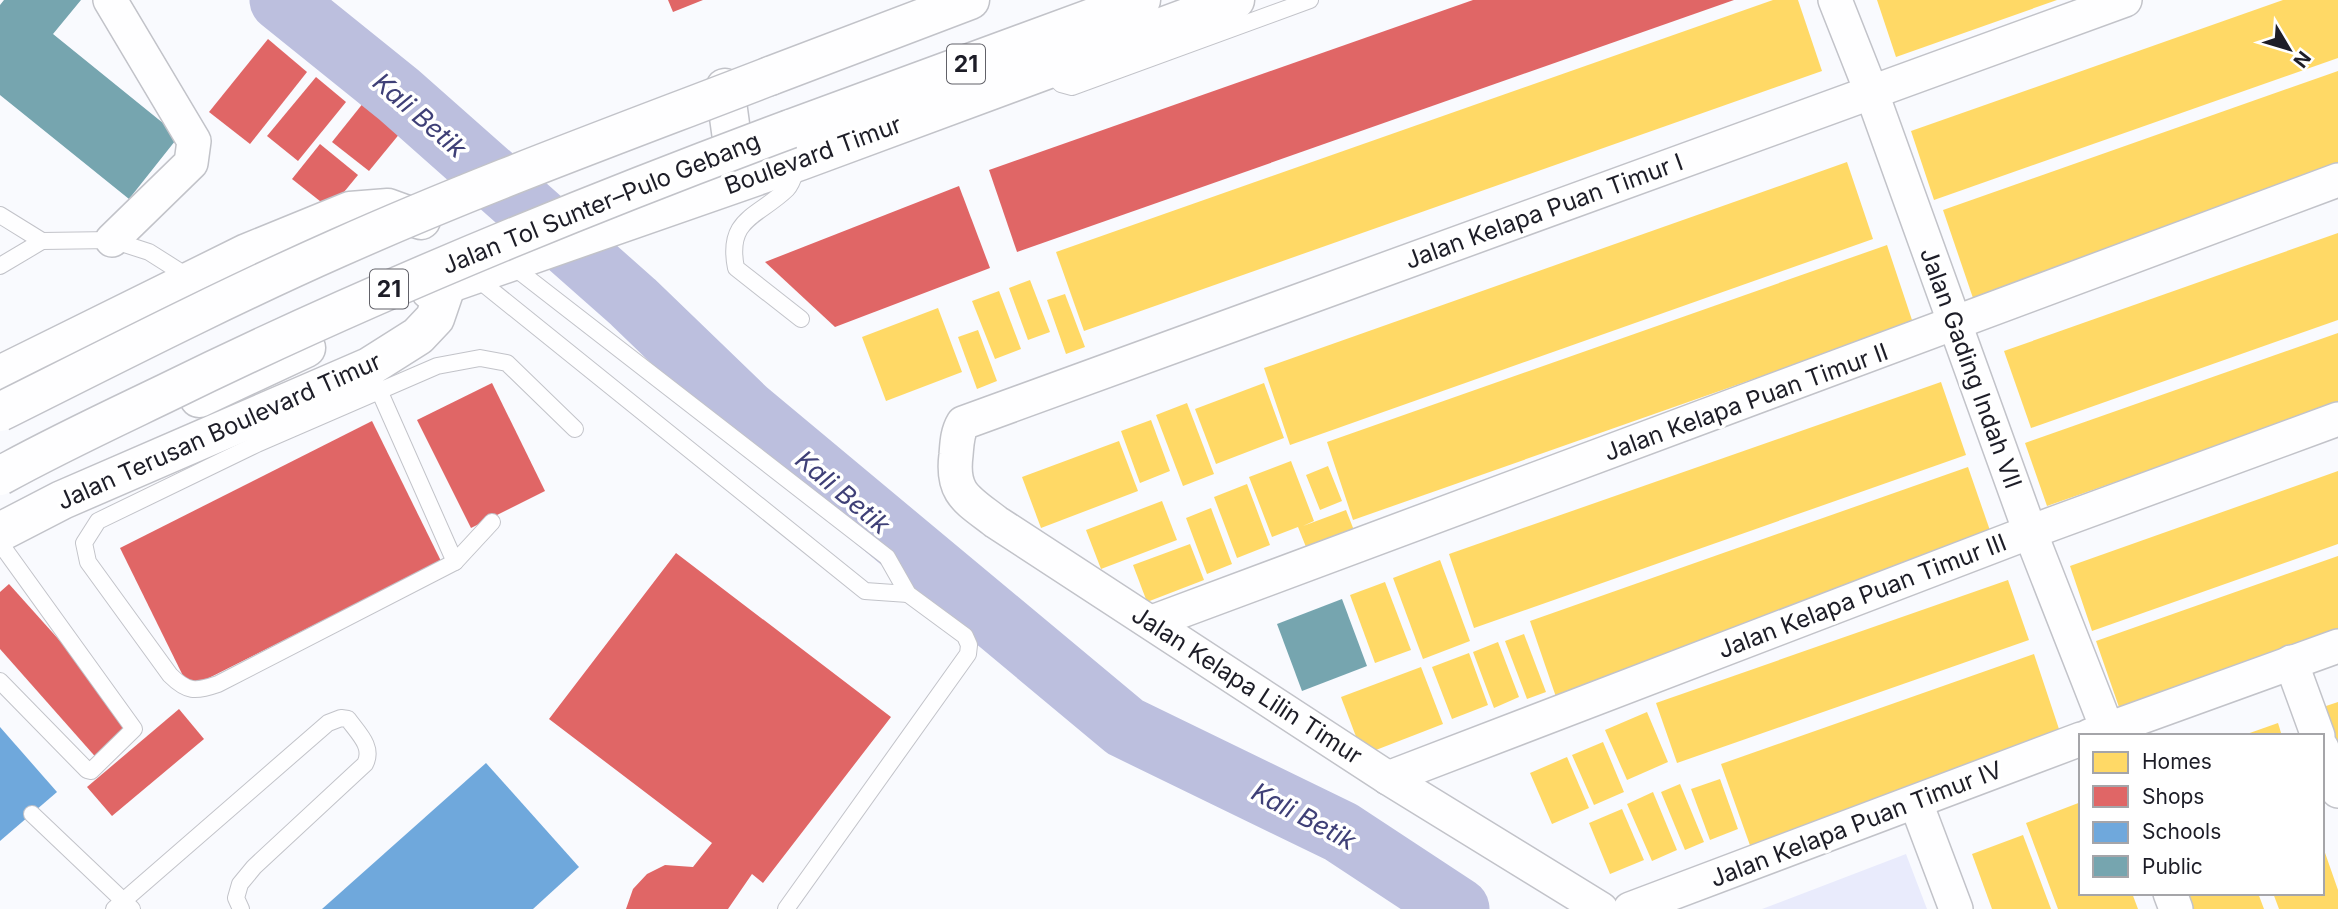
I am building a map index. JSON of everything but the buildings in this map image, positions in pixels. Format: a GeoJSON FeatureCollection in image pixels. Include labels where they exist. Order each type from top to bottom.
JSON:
{"type":"FeatureCollection","features":[{"type":"Feature","properties":{"kind":"main road"},"geometry":{"type":"LineString","coordinates":[[0,418],[205,314],[725,88],[940,0]]}},
{"type":"Feature","properties":{"kind":"main road","name":"21"},"geometry":{"type":"LineString","coordinates":[[0,412],[229,298],[340,247],[512,175],[970,0]]}},
{"type":"Feature","properties":{"kind":"main road","name":"Jalan Tol Sunter–Pulo Gebang"},"geometry":{"type":"LineString","coordinates":[[0,476],[267,343],[464,255],[639,185],[1141,0]]}},
{"type":"Feature","properties":{"kind":"main road","name":"Boulevard Timur"},"geometry":{"type":"LineString","coordinates":[[0,491],[459,278],[518,261],[800,161],[1235,0]]}},
{"type":"Feature","properties":{"kind":"main road"},"geometry":{"type":"LineString","coordinates":[[725,88],[738,182]]}},
{"type":"Feature","properties":{"kind":"main road"},"geometry":{"type":"LineString","coordinates":[[0,375],[192,279],[350,211],[388,208],[421,220]]}},
{"type":"Feature","properties":{"kind":"main road","name":"Jalan Terusan Boulevard Timur"},"geometry":{"type":"LineString","coordinates":[[0,532],[62,500],[373,378],[435,318],[459,278]]}},
{"type":"Feature","properties":{"kind":"street"},"geometry":{"type":"LineString","coordinates":[[110,0],[194,141],[191,163],[112,240]]}},
{"type":"Feature","properties":{"kind":"street","name":"Jalan Gading Indah VII"},"geometry":{"type":"LineString","coordinates":[[1835,0],[1871,91],[1955,324],[2097,734]]}},
{"type":"Feature","properties":{"kind":"street","name":"Jalan Kelapa Puan Timur I"},"geometry":{"type":"LineString","coordinates":[[963,423],[2124,0]]}},
{"type":"Feature","properties":{"kind":"street","name":"Jalan Kelapa Puan Timur II"},"geometry":{"type":"LineString","coordinates":[[1153,622],[2338,180]]}},
{"type":"Feature","properties":{"kind":"street","name":"Jalan Kelapa Puan Timur III"},"geometry":{"type":"LineString","coordinates":[[1388,778],[2029,532],[2338,419]]}},
{"type":"Feature","properties":{"kind":"street","name":"Jalan Kelapa Lilin Timur"},"geometry":{"type":"LineString","coordinates":[[963,423],[958,430],[953,475],[958,490],[996,522],[1153,622],[1388,778],[1601,909]]}},
{"type":"Feature","properties":{"kind":"street","name":"Jalan Kelapa Puan Timur IV"},"geometry":{"type":"LineString","coordinates":[[2100,734],[2338,646]]}},
{"type":"Feature","properties":{"kind":"street"},"geometry":{"type":"LineString","coordinates":[[2291,662],[2317,734]]}},
{"type":"Feature","properties":{"kind":"street","name":"Jalan Kelapa Puan Timur IV"},"geometry":{"type":"LineString","coordinates":[[1630,909],[2079,742]]}},
{"type":"Feature","properties":{"kind":"street"},"geometry":{"type":"LineString","coordinates":[[2324,753],[2338,791]]}},
{"type":"Feature","properties":{"kind":"street"},"geometry":{"type":"LineString","coordinates":[[1916,803],[1956,909]]}},
{"type":"Feature","properties":{"kind":"lane"},"geometry":{"type":"LineString","coordinates":[[1046,69],[1061,84],[1072,88],[1310,0]]}},
{"type":"Feature","properties":{"kind":"lane"},"geometry":{"type":"LineString","coordinates":[[800,161],[789,187],[744,220],[732,248],[736,268],[801,319]]}},
{"type":"Feature","properties":{"kind":"lane"},"geometry":{"type":"LineString","coordinates":[[0,215],[42,241]]}},
{"type":"Feature","properties":{"kind":"lane"},"geometry":{"type":"LineString","coordinates":[[0,266],[42,241],[112,240],[149,251],[192,279]]}},
{"type":"Feature","properties":{"kind":"lane"},"geometry":{"type":"LineString","coordinates":[[518,261],[887,557],[908,594],[965,636],[969,645],[968,654],[786,909]]}},
{"type":"Feature","properties":{"kind":"lane"},"geometry":{"type":"LineString","coordinates":[[459,278],[865,591],[908,594]]}},
{"type":"Feature","properties":{"kind":"lane"},"geometry":{"type":"LineString","coordinates":[[492,522],[455,562],[218,684],[196,691],[184,689],[170,674],[88,562],[84,543],[98,521],[373,378],[480,358],[507,363],[575,429]]}},
{"type":"Feature","properties":{"kind":"lane"},"geometry":{"type":"LineString","coordinates":[[373,378],[455,562]]}},
{"type":"Feature","properties":{"kind":"lane"},"geometry":{"type":"LineString","coordinates":[[0,543],[134,729],[91,771],[87,770],[0,681]]}},
{"type":"Feature","properties":{"kind":"lane"},"geometry":{"type":"LineString","coordinates":[[32,814],[123,906],[328,723],[341,718],[348,719],[369,751],[365,764],[254,867],[240,884],[236,898],[241,909]]}},
{"type":"Feature","properties":{"kind":"shaded area"},"geometry":{"type":"Polygon","coordinates":[[[1906,854],[1927,909],[1762,909],[1906,854]]]}},
{"type":"Feature","properties":{"kind":"waterway","name":"Kali Betik"},"geometry":{"type":"LineString","coordinates":[[281,0],[399,95],[633,302],[746,411],[1125,727],[1341,832],[1458,909]]}}]}
